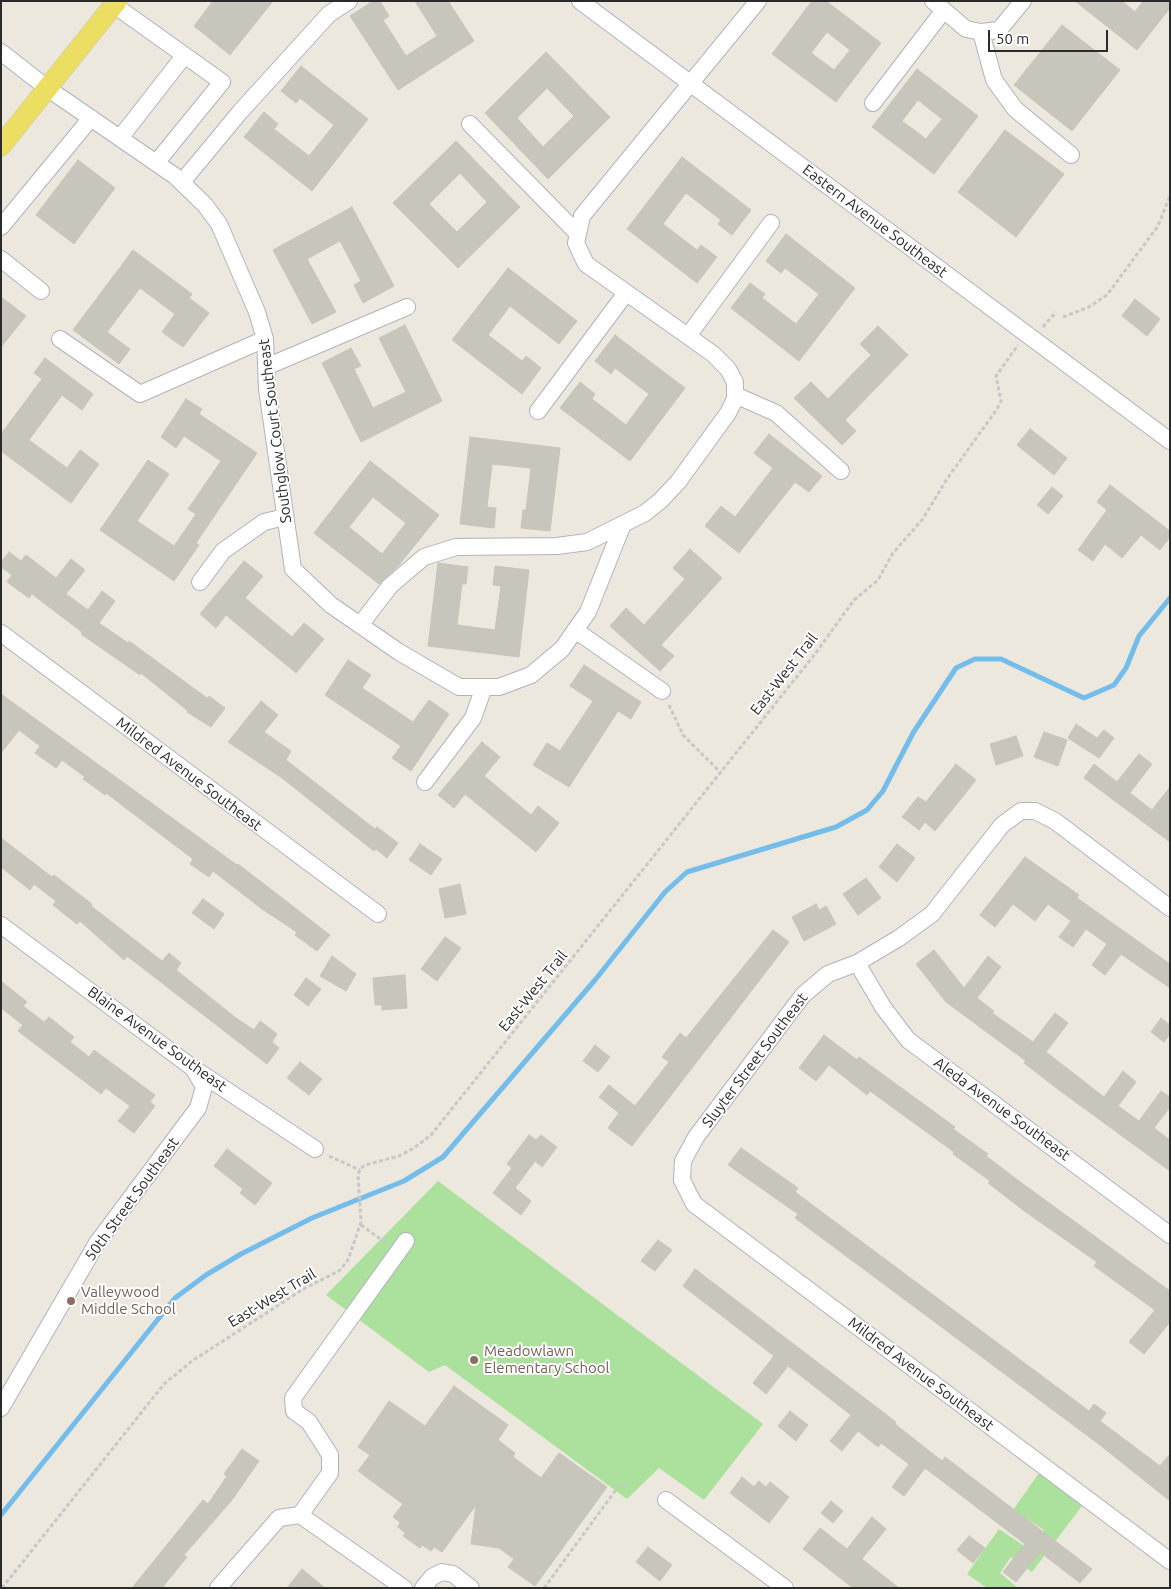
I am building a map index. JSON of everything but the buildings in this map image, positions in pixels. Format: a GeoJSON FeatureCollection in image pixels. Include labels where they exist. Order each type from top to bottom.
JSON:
{"type":"FeatureCollection","features":[{"type":"Feature","properties":{"kind":"main road"},"geometry":{"type":"LineString","coordinates":[[1,146],[115,3]]}},
{"type":"Feature","properties":{"kind":"street"},"geometry":{"type":"LineString","coordinates":[[182,182],[240,112],[329,14],[349,1]]}},
{"type":"Feature","properties":{"kind":"street","name":"Eastern Avenue Southeast"},"geometry":{"type":"LineString","coordinates":[[580,1],[1170,441]]}},
{"type":"Feature","properties":{"kind":"street"},"geometry":{"type":"LineString","coordinates":[[360,625],[390,586],[424,557],[456,547],[557,546],[587,542],[645,513],[678,482],[728,413],[735,395],[735,382],[728,369],[713,354],[586,264],[576,243],[582,216],[758,1]]}},
{"type":"Feature","properties":{"kind":"street"},"geometry":{"type":"LineString","coordinates":[[873,103],[939,6],[966,29],[981,32],[999,30],[1023,1]]}},
{"type":"Feature","properties":{"kind":"street"},"geometry":{"type":"LineString","coordinates":[[115,3],[184,56],[222,82],[156,163]]}},
{"type":"Feature","properties":{"kind":"street"},"geometry":{"type":"LineString","coordinates":[[981,32],[994,80],[1015,109],[1071,155]]}},
{"type":"Feature","properties":{"kind":"street","name":"Southglow Court Southeast"},"geometry":{"type":"LineString","coordinates":[[1,52],[47,88],[182,182],[205,204],[226,236],[257,312],[265,340],[266,367],[293,569],[331,605],[399,652],[459,687],[499,687],[531,675],[562,649],[588,612],[623,524]]}},
{"type":"Feature","properties":{"kind":"street"},"geometry":{"type":"LineString","coordinates":[[120,138],[184,56]]}},
{"type":"Feature","properties":{"kind":"street"},"geometry":{"type":"LineString","coordinates":[[1,227],[91,118]]}},
{"type":"Feature","properties":{"kind":"street"},"geometry":{"type":"LineString","coordinates":[[470,124],[578,234]]}},
{"type":"Feature","properties":{"kind":"street"},"geometry":{"type":"LineString","coordinates":[[688,336],[771,223]]}},
{"type":"Feature","properties":{"kind":"street"},"geometry":{"type":"LineString","coordinates":[[1,259],[41,291]]}},
{"type":"Feature","properties":{"kind":"street"},"geometry":{"type":"LineString","coordinates":[[538,411],[626,293]]}},
{"type":"Feature","properties":{"kind":"street"},"geometry":{"type":"LineString","coordinates":[[266,367],[407,307]]}},
{"type":"Feature","properties":{"kind":"street"},"geometry":{"type":"LineString","coordinates":[[60,339],[140,394],[265,340]]}},
{"type":"Feature","properties":{"kind":"street"},"geometry":{"type":"LineString","coordinates":[[735,395],[776,414],[841,471]]}},
{"type":"Feature","properties":{"kind":"street"},"geometry":{"type":"LineString","coordinates":[[200,582],[223,551],[264,522],[285,517]]}},
{"type":"Feature","properties":{"kind":"street"},"geometry":{"type":"LineString","coordinates":[[575,630],[662,691]]}},
{"type":"Feature","properties":{"kind":"street","name":"Mildred Avenue Southeast"},"geometry":{"type":"LineString","coordinates":[[1,632],[378,914]]}},
{"type":"Feature","properties":{"kind":"street"},"geometry":{"type":"LineString","coordinates":[[425,782],[473,718],[484,687]]}},
{"type":"Feature","properties":{"kind":"street","name":"Sluyter Street Southeast"},"geometry":{"type":"LineString","coordinates":[[682,1180],[683,1161],[696,1137],[803,995],[828,974],[857,963],[900,938],[932,914],[1002,825],[1021,811],[1034,811],[1055,821],[1170,908]]}},
{"type":"Feature","properties":{"kind":"street","name":"Blaine Avenue Southeast"},"geometry":{"type":"LineString","coordinates":[[1,925],[193,1068],[315,1149]]}},
{"type":"Feature","properties":{"kind":"street","name":"Aleda Avenue Southeast"},"geometry":{"type":"LineString","coordinates":[[857,963],[883,1007],[908,1040],[1170,1235]]}},
{"type":"Feature","properties":{"kind":"street","name":"50th Street Southeast"},"geometry":{"type":"LineString","coordinates":[[1,1408],[97,1243],[198,1108],[204,1087],[193,1068]]}},
{"type":"Feature","properties":{"kind":"street","name":"Mildred Avenue Southeast"},"geometry":{"type":"LineString","coordinates":[[682,1180],[694,1204],[1170,1561]]}},
{"type":"Feature","properties":{"kind":"street"},"geometry":{"type":"LineString","coordinates":[[300,1515],[330,1473],[330,1454],[309,1422],[294,1411],[293,1398],[402,1246]]}},
{"type":"Feature","properties":{"kind":"street"},"geometry":{"type":"LineString","coordinates":[[666,1500],[785,1588]]}},
{"type":"Feature","properties":{"kind":"street"},"geometry":{"type":"LineString","coordinates":[[218,1588],[279,1518],[300,1515],[404,1588]]}},
{"type":"Feature","properties":{"kind":"street"},"geometry":{"type":"LineString","coordinates":[[423,1588],[432,1577],[442,1572],[452,1574],[471,1588]]}},
{"type":"Feature","properties":{"kind":"path"},"geometry":{"type":"LineString","coordinates":[[1063,317],[1089,307],[1107,295],[1158,226],[1170,196]]}},
{"type":"Feature","properties":{"kind":"path","name":"East-West Trail"},"geometry":{"type":"LineString","coordinates":[[2,1588],[164,1384],[192,1361],[305,1288],[339,1271],[348,1260],[361,1224],[360,1170],[365,1165],[399,1156],[414,1148],[430,1135],[721,773],[815,654],[854,600],[878,580],[893,553],[922,520],[946,478],[997,409],[1000,401],[996,376],[1024,338],[1029,336]]}},
{"type":"Feature","properties":{"kind":"path"},"geometry":{"type":"LineString","coordinates":[[662,691],[683,735],[721,773]]}},
{"type":"Feature","properties":{"kind":"path"},"geometry":{"type":"LineString","coordinates":[[315,1149],[360,1170]]}},
{"type":"Feature","properties":{"kind":"path"},"geometry":{"type":"LineString","coordinates":[[361,1224],[402,1246]]}},
{"type":"Feature","properties":{"kind":"path"},"geometry":{"type":"LineString","coordinates":[[544,1588],[618,1487],[629,1486]]}},
{"type":"Feature","properties":{"kind":"green space"},"geometry":{"type":"Polygon","coordinates":[[[438,1181],[763,1424],[704,1500],[659,1468],[627,1499],[445,1365],[429,1372],[326,1295],[438,1181]]]}},
{"type":"Feature","properties":{"kind":"green space"},"geometry":{"type":"Polygon","coordinates":[[[1039,1473],[1082,1506],[1032,1572],[1011,1557],[1000,1573],[1018,1588],[987,1588],[967,1574],[999,1529],[1030,1550],[1044,1530],[1013,1510],[1039,1473]]]}},
{"type":"Feature","properties":{"kind":"waterway"},"geometry":{"type":"LineString","coordinates":[[1,1515],[175,1298],[206,1275],[241,1254],[312,1218],[404,1181],[443,1157],[595,980],[665,892],[687,872],[836,827],[867,810],[883,791],[913,733],[956,668],[975,659],[1001,659],[1084,698],[1114,685],[1126,668],[1139,636],[1170,598]]}},
{"type":"Feature","properties":{"kind":"place","name":"Valleywood Middle School"},"geometry":{"type":"Point","coordinates":[71,1301]}},
{"type":"Feature","properties":{"kind":"place","name":"Meadowlawn Elementary School"},"geometry":{"type":"Point","coordinates":[474,1360]}}]}
